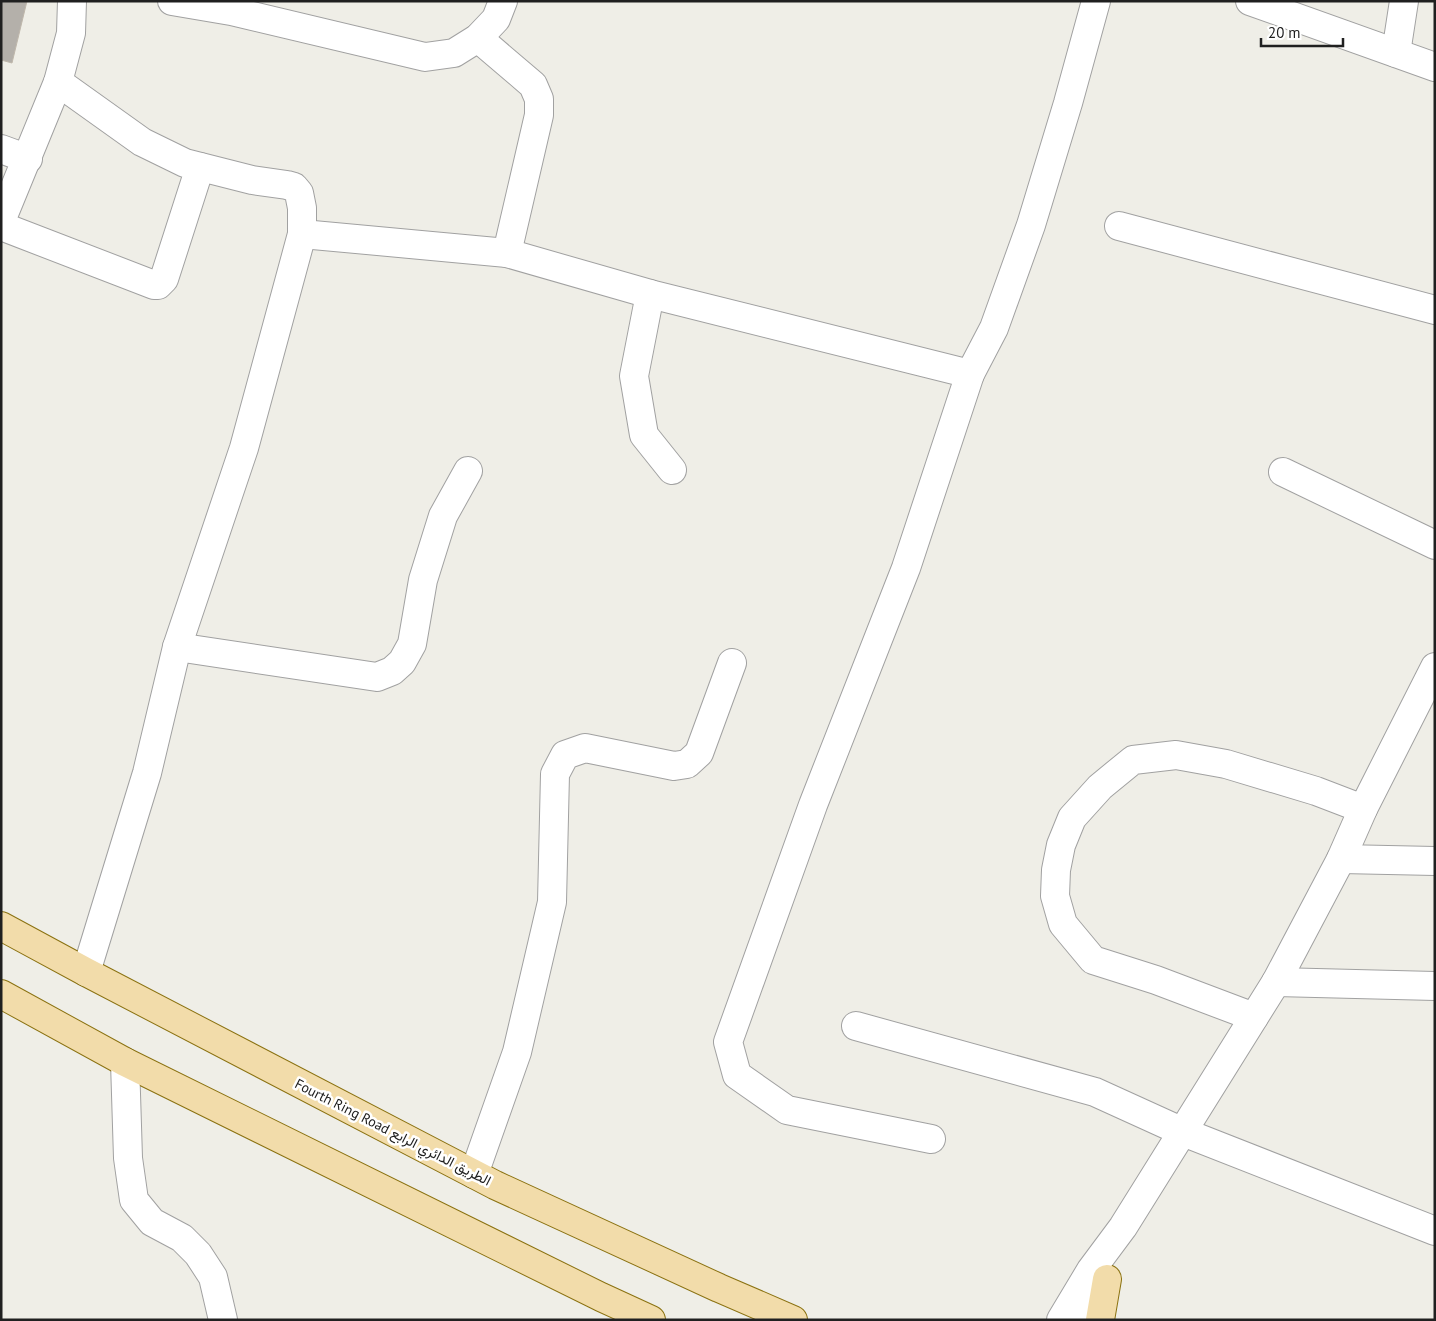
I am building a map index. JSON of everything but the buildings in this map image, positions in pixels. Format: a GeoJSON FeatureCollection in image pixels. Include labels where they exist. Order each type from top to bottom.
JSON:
{"type":"FeatureCollection","features":[{"type":"Feature","properties":{"kind":"main road","name":"Fourth Ring Road الطريق الدائري الرابع"},"geometry":{"type":"LineString","coordinates":[[1,926],[474,1174],[719,1288],[793,1320]]}},
{"type":"Feature","properties":{"kind":"main road"},"geometry":{"type":"LineString","coordinates":[[1,994],[125,1062],[651,1320]]}},
{"type":"Feature","properties":{"kind":"main road"},"geometry":{"type":"LineString","coordinates":[[1100,1320],[1106,1279]]}},
{"type":"Feature","properties":{"kind":"street"},"geometry":{"type":"LineString","coordinates":[[1,221],[58,82],[71,33],[72,1]]}},
{"type":"Feature","properties":{"kind":"street"},"geometry":{"type":"LineString","coordinates":[[172,1],[231,11],[425,56],[454,52],[478,38],[496,19],[503,1]]}},
{"type":"Feature","properties":{"kind":"street"},"geometry":{"type":"LineString","coordinates":[[931,1139],[788,1110],[737,1075],[728,1042],[814,805],[906,568],[970,374],[994,328],[1031,225],[1068,103],[1096,1]]}},
{"type":"Feature","properties":{"kind":"street"},"geometry":{"type":"LineString","coordinates":[[1250,1],[1435,67]]}},
{"type":"Feature","properties":{"kind":"street"},"geometry":{"type":"LineString","coordinates":[[1396,53],[1404,1]]}},
{"type":"Feature","properties":{"kind":"street"},"geometry":{"type":"LineString","coordinates":[[478,38],[533,85],[540,99],[539,114],[507,253]]}},
{"type":"Feature","properties":{"kind":"street"},"geometry":{"type":"LineString","coordinates":[[58,82],[142,142],[185,163],[252,180],[294,187],[299,193],[302,208],[302,234],[244,448],[177,647],[147,773],[86,972]]}},
{"type":"Feature","properties":{"kind":"street"},"geometry":{"type":"LineString","coordinates":[[1,149],[28,159]]}},
{"type":"Feature","properties":{"kind":"street"},"geometry":{"type":"LineString","coordinates":[[1,226],[158,285],[164,279],[200,167]]}},
{"type":"Feature","properties":{"kind":"street"},"geometry":{"type":"LineString","coordinates":[[1119,226],[1435,310]]}},
{"type":"Feature","properties":{"kind":"street"},"geometry":{"type":"LineString","coordinates":[[302,234],[507,253],[650,294],[970,374]]}},
{"type":"Feature","properties":{"kind":"street"},"geometry":{"type":"LineString","coordinates":[[650,294],[634,376],[644,435],[672,470]]}},
{"type":"Feature","properties":{"kind":"street"},"geometry":{"type":"LineString","coordinates":[[177,647],[377,677],[392,671],[402,662],[412,644],[423,580],[443,516],[468,471]]}},
{"type":"Feature","properties":{"kind":"street"},"geometry":{"type":"LineString","coordinates":[[1283,472],[1435,545]]}},
{"type":"Feature","properties":{"kind":"street"},"geometry":{"type":"LineString","coordinates":[[474,1174],[517,1052],[552,902],[555,774],[565,754],[585,748],[674,766],[687,764],[699,753],[732,663]]}},
{"type":"Feature","properties":{"kind":"street"},"geometry":{"type":"LineString","coordinates":[[1060,1320],[1091,1270],[1123,1227],[1276,982],[1341,859],[1363,809],[1435,667]]}},
{"type":"Feature","properties":{"kind":"street"},"geometry":{"type":"LineString","coordinates":[[1254,1017],[1156,980],[1093,960],[1063,924],[1055,896],[1056,870],[1061,845],[1072,818],[1100,786],[1134,760],[1176,755],[1226,764],[1316,791],[1363,809]]}},
{"type":"Feature","properties":{"kind":"street"},"geometry":{"type":"LineString","coordinates":[[1341,859],[1435,861]]}},
{"type":"Feature","properties":{"kind":"street"},"geometry":{"type":"LineString","coordinates":[[1276,982],[1435,986]]}},
{"type":"Feature","properties":{"kind":"street"},"geometry":{"type":"LineString","coordinates":[[856,1026],[1095,1092],[1183,1132],[1435,1231]]}},
{"type":"Feature","properties":{"kind":"street"},"geometry":{"type":"LineString","coordinates":[[125,1062],[128,1158],[134,1200],[152,1222],[182,1238],[198,1254],[213,1277],[223,1320]]}},
{"type":"Feature","properties":{"kind":"street"},"geometry":{"type":"LineString","coordinates":[[1085,1320],[1106,1279],[1123,1227]]}}]}
